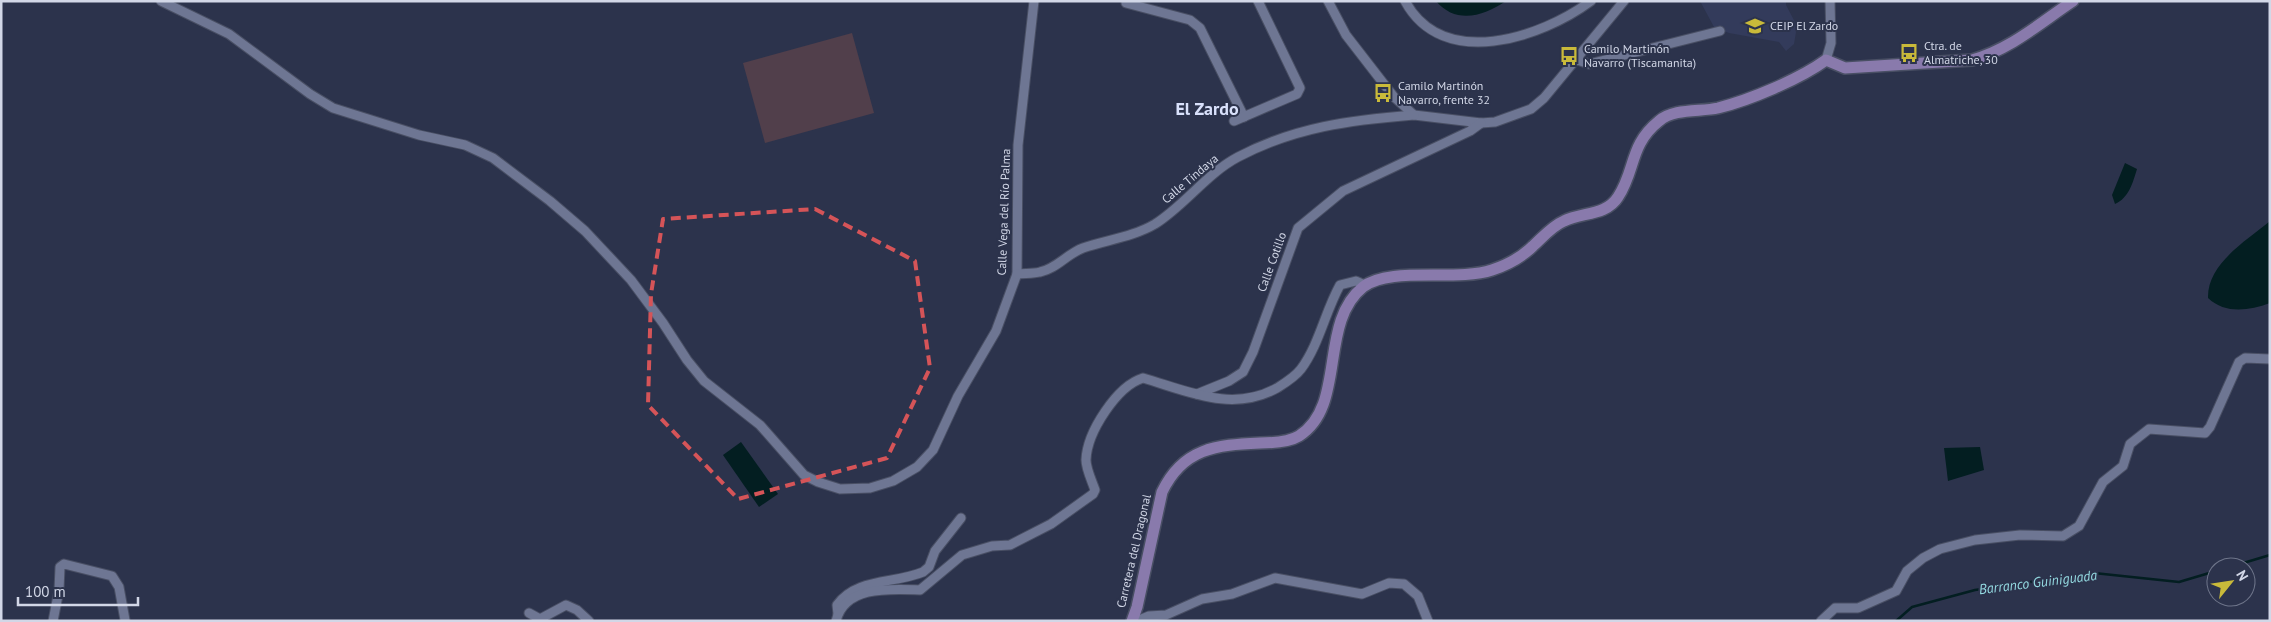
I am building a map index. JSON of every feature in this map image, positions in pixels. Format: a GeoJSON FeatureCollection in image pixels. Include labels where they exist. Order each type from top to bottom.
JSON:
{"type":"FeatureCollection","features":[{"type":"Feature","properties":{"kind":"main road"},"geometry":{"type":"LineString","coordinates":[[1365,286],[1380,280],[1403,276],[1462,276],[1492,270],[1516,259],[1561,222],[1576,216],[1597,213],[1610,206],[1618,197],[1633,157],[1644,136],[1660,119],[1678,112],[1716,108],[1732,104],[1810,72],[1826,60],[1845,68],[1972,60],[1993,54],[2018,41],[2073,1]]}},
{"type":"Feature","properties":{"kind":"main road","name":"Carretera del Dragonal"},"geometry":{"type":"LineString","coordinates":[[1132,621],[1137,607],[1162,492],[1169,476],[1182,464],[1200,452],[1222,444],[1272,443],[1296,437],[1312,426],[1322,408],[1345,310],[1355,295],[1365,286]]}},
{"type":"Feature","properties":{"kind":"street","name":"Calle Vega del Río Palma"},"geometry":{"type":"LineString","coordinates":[[161,1],[229,34],[310,94],[333,108],[419,135],[465,145],[493,158],[550,201],[584,232],[631,280],[704,381],[760,425],[804,474],[818,482],[840,489],[870,488],[893,481],[917,467],[933,450],[958,396],[996,331],[1017,274],[1018,145],[1034,1]]}},
{"type":"Feature","properties":{"kind":"street"},"geometry":{"type":"LineString","coordinates":[[1234,121],[1297,94],[1300,88],[1258,1]]}},
{"type":"Feature","properties":{"kind":"street"},"geometry":{"type":"LineString","coordinates":[[1328,1],[1346,35],[1394,97],[1414,115]]}},
{"type":"Feature","properties":{"kind":"street"},"geometry":{"type":"LineString","coordinates":[[1405,1],[1412,14],[1427,28],[1454,40],[1484,43],[1512,39],[1537,31],[1592,1]]}},
{"type":"Feature","properties":{"kind":"street"},"geometry":{"type":"LineString","coordinates":[[1482,124],[1495,122],[1531,109],[1544,98],[1624,1]]}},
{"type":"Feature","properties":{"kind":"street"},"geometry":{"type":"LineString","coordinates":[[1826,60],[1831,44],[1830,1]]}},
{"type":"Feature","properties":{"kind":"street"},"geometry":{"type":"LineString","coordinates":[[1126,5],[1190,20],[1200,28],[1244,117]]}},
{"type":"Feature","properties":{"kind":"street"},"geometry":{"type":"LineString","coordinates":[[1576,59],[1589,64],[1720,31]]}},
{"type":"Feature","properties":{"kind":"street","name":"Calle Tindaya"},"geometry":{"type":"LineString","coordinates":[[1017,274],[1039,272],[1050,268],[1073,252],[1140,231],[1169,213],[1238,157],[1299,132],[1353,120],[1414,115],[1482,124]]}},
{"type":"Feature","properties":{"kind":"street","name":"Calle Cotillo"},"geometry":{"type":"LineString","coordinates":[[1197,394],[1243,372],[1253,352],[1298,228],[1320,208],[1343,192],[1427,153],[1482,124]]}},
{"type":"Feature","properties":{"kind":"street"},"geometry":{"type":"LineString","coordinates":[[837,618],[847,602],[865,592],[898,589],[920,590],[962,555],[992,546],[1010,546],[1051,524],[1093,494],[1095,490],[1086,463],[1092,435],[1114,399],[1133,382],[1144,378],[1217,400],[1246,400],[1268,393],[1288,381],[1301,370],[1340,285],[1356,281],[1365,286]]}},
{"type":"Feature","properties":{"kind":"street"},"geometry":{"type":"LineString","coordinates":[[1821,621],[1835,608],[1858,608],[1896,591],[1908,571],[1922,558],[1940,549],[1975,540],[2020,535],[2063,536],[2079,526],[2104,482],[2123,466],[2130,444],[2149,429],[2205,432],[2210,427],[2239,362],[2245,358],[2270,359]]}},
{"type":"Feature","properties":{"kind":"street"},"geometry":{"type":"LineString","coordinates":[[837,618],[837,605],[843,596],[854,588],[923,572],[929,567],[935,550],[961,518]]}},
{"type":"Feature","properties":{"kind":"street"},"geometry":{"type":"LineString","coordinates":[[53,621],[59,590],[60,567],[64,564],[112,576],[119,587],[125,620]]}},
{"type":"Feature","properties":{"kind":"street"},"geometry":{"type":"LineString","coordinates":[[1137,621],[1149,616],[1166,615],[1202,599],[1232,594],[1275,578],[1362,594],[1389,583],[1404,584],[1418,596],[1428,621]]}},
{"type":"Feature","properties":{"kind":"street"},"geometry":{"type":"LineString","coordinates":[[528,613],[540,619],[566,605],[577,610],[589,621]]}},
{"type":"Feature","properties":{"kind":"highlighted area"},"geometry":{"type":"Polygon","coordinates":[[[815,209],[915,261],[930,368],[887,458],[738,499],[648,405],[651,294],[663,219],[815,209]]]}},
{"type":"Feature","properties":{"kind":"shaded area"},"geometry":{"type":"Polygon","coordinates":[[[1436,1],[1506,1],[1489,11],[1470,16],[1461,16],[1444,9],[1436,1]]]}},
{"type":"Feature","properties":{"kind":"shaded area","name":"CEIP El Zardo"},"geometry":{"type":"Polygon","coordinates":[[[1700,1],[1786,1],[1786,5],[1797,26],[1794,44],[1786,51],[1779,42],[1729,33],[1714,27],[1700,1]]]}},
{"type":"Feature","properties":{"kind":"shaded area"},"geometry":{"type":"Polygon","coordinates":[[[852,33],[874,113],[765,143],[743,63],[852,33]]]}},
{"type":"Feature","properties":{"kind":"shaded area"},"geometry":{"type":"Polygon","coordinates":[[[2125,163],[2137,169],[2127,194],[2115,204],[2112,195],[2125,163]]]}},
{"type":"Feature","properties":{"kind":"shaded area"},"geometry":{"type":"Polygon","coordinates":[[[2270,221],[2270,303],[2237,310],[2222,307],[2208,298],[2209,286],[2221,264],[2240,245],[2270,221]]]}},
{"type":"Feature","properties":{"kind":"shaded area"},"geometry":{"type":"Polygon","coordinates":[[[741,442],[778,494],[759,507],[723,455],[741,442]]]}},
{"type":"Feature","properties":{"kind":"shaded area"},"geometry":{"type":"Polygon","coordinates":[[[1980,447],[1984,470],[1948,481],[1944,448],[1980,447]]]}},
{"type":"Feature","properties":{"kind":"waterway","name":"Barranco Guiniguada"},"geometry":{"type":"LineString","coordinates":[[2256,559],[2270,555]]}},
{"type":"Feature","properties":{"kind":"waterway","name":"Barranco Guiniguada"},"geometry":{"type":"LineString","coordinates":[[1896,621],[1912,607],[1975,590],[2094,573],[2179,582],[2206,574]]}},
{"type":"Feature","properties":{"kind":"place","name":"CEIP El Zardo"},"geometry":{"type":"Point","coordinates":[1755,26]}},
{"type":"Feature","properties":{"kind":"place","name":"Ctra. de Almatriche, 30"},"geometry":{"type":"Point","coordinates":[1909,53]}},
{"type":"Feature","properties":{"kind":"place","name":"Camilo Martinón Navarro (Tiscamanita)"},"geometry":{"type":"Point","coordinates":[1569,56]}},
{"type":"Feature","properties":{"kind":"place","name":"Camilo Martinón Navarro, frente 32"},"geometry":{"type":"Point","coordinates":[1383,93]}},
{"type":"Feature","properties":{"kind":"district","name":"El Zardo"},"geometry":{"type":"Point","coordinates":[1207,109]}}]}
